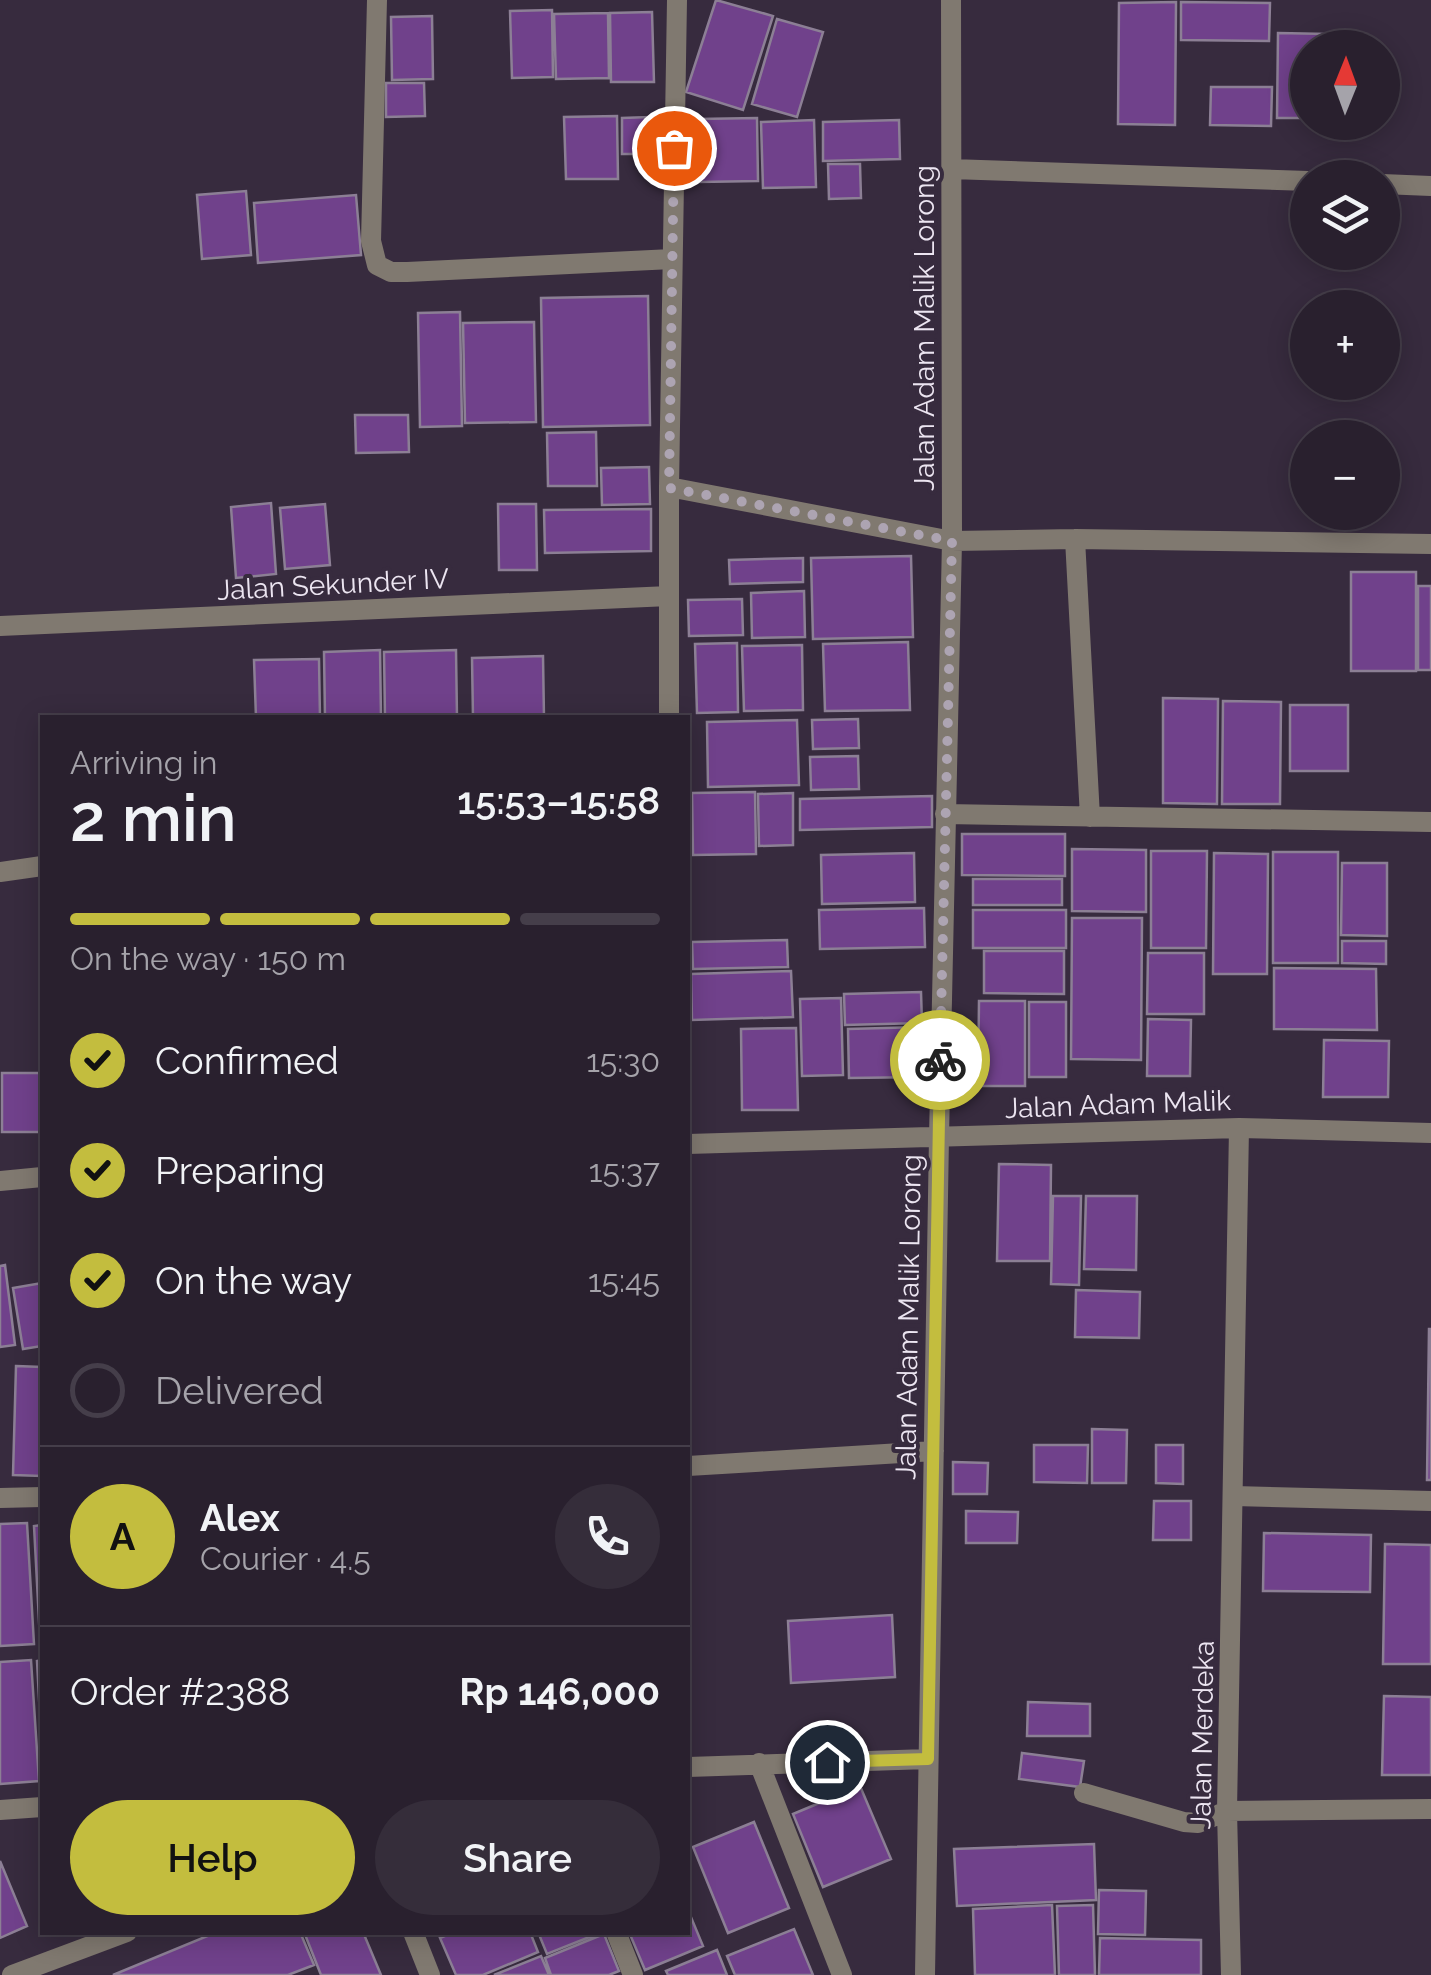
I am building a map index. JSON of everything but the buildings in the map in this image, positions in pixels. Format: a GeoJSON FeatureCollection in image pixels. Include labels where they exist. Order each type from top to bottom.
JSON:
{"type":"FeatureCollection","features":[{"type":"Feature","properties":{"kind":"street"},"geometry":{"type":"LineString","coordinates":[[376,0],[372,242],[375,261],[384,270],[525,268],[672,259]]}},
{"type":"Feature","properties":{"kind":"street"},"geometry":{"type":"LineString","coordinates":[[669,715],[677,0]]}},
{"type":"Feature","properties":{"kind":"street","name":"Jalan Adam Malik Lorong"},"geometry":{"type":"LineString","coordinates":[[924,1975],[952,541],[951,0]]}},
{"type":"Feature","properties":{"kind":"street"},"geometry":{"type":"LineString","coordinates":[[951,169],[1290,180]]}},
{"type":"Feature","properties":{"kind":"street"},"geometry":{"type":"LineString","coordinates":[[1400,185],[1431,186]]}},
{"type":"Feature","properties":{"kind":"street"},"geometry":{"type":"LineString","coordinates":[[669,488],[952,541],[1431,544]]}},
{"type":"Feature","properties":{"kind":"street"},"geometry":{"type":"LineString","coordinates":[[1075,539],[1090,817]]}},
{"type":"Feature","properties":{"kind":"street","name":"Jalan Sekunder IV"},"geometry":{"type":"LineString","coordinates":[[0,626],[669,596]]}},
{"type":"Feature","properties":{"kind":"street"},"geometry":{"type":"LineString","coordinates":[[946,814],[1431,822]]}},
{"type":"Feature","properties":{"kind":"street"},"geometry":{"type":"LineString","coordinates":[[0,872],[40,866]]}},
{"type":"Feature","properties":{"kind":"street","name":"Jalan Adam Malik"},"geometry":{"type":"LineString","coordinates":[[690,1144],[1239,1128],[1431,1133]]}},
{"type":"Feature","properties":{"kind":"street","name":"Jalan Merdeka"},"geometry":{"type":"LineString","coordinates":[[1231,1975],[1228,1811],[1239,1128]]}},
{"type":"Feature","properties":{"kind":"street"},"geometry":{"type":"LineString","coordinates":[[0,1180],[40,1177]]}},
{"type":"Feature","properties":{"kind":"street"},"geometry":{"type":"LineString","coordinates":[[690,1466],[934,1451]]}},
{"type":"Feature","properties":{"kind":"street"},"geometry":{"type":"LineString","coordinates":[[1234,1496],[1431,1501]]}},
{"type":"Feature","properties":{"kind":"street"},"geometry":{"type":"LineString","coordinates":[[0,1498],[40,1497]]}},
{"type":"Feature","properties":{"kind":"street"},"geometry":{"type":"LineString","coordinates":[[690,1767],[928,1759]]}},
{"type":"Feature","properties":{"kind":"street"},"geometry":{"type":"LineString","coordinates":[[759,1763],[842,1975]]}},
{"type":"Feature","properties":{"kind":"street"},"geometry":{"type":"LineString","coordinates":[[1084,1793],[1198,1823],[1228,1811],[1431,1809]]}},
{"type":"Feature","properties":{"kind":"street"},"geometry":{"type":"LineString","coordinates":[[0,1810],[40,1807]]}},
{"type":"Feature","properties":{"kind":"street"},"geometry":{"type":"LineString","coordinates":[[12,1975],[119,1935]]}},
{"type":"Feature","properties":{"kind":"street"},"geometry":{"type":"LineString","coordinates":[[414,1935],[430,1975]]}},
{"type":"Feature","properties":{"kind":"street"},"geometry":{"type":"LineString","coordinates":[[617,1935],[633,1975]]}},
{"type":"Feature","properties":{"kind":"way so far"},"geometry":{"type":"LineString","coordinates":[[674,148],[669,488],[952,541],[940,1060]]}},
{"type":"Feature","properties":{"kind":"route"},"geometry":{"type":"LineString","coordinates":[[827,1762],[928,1759],[940,1060]]}}]}
